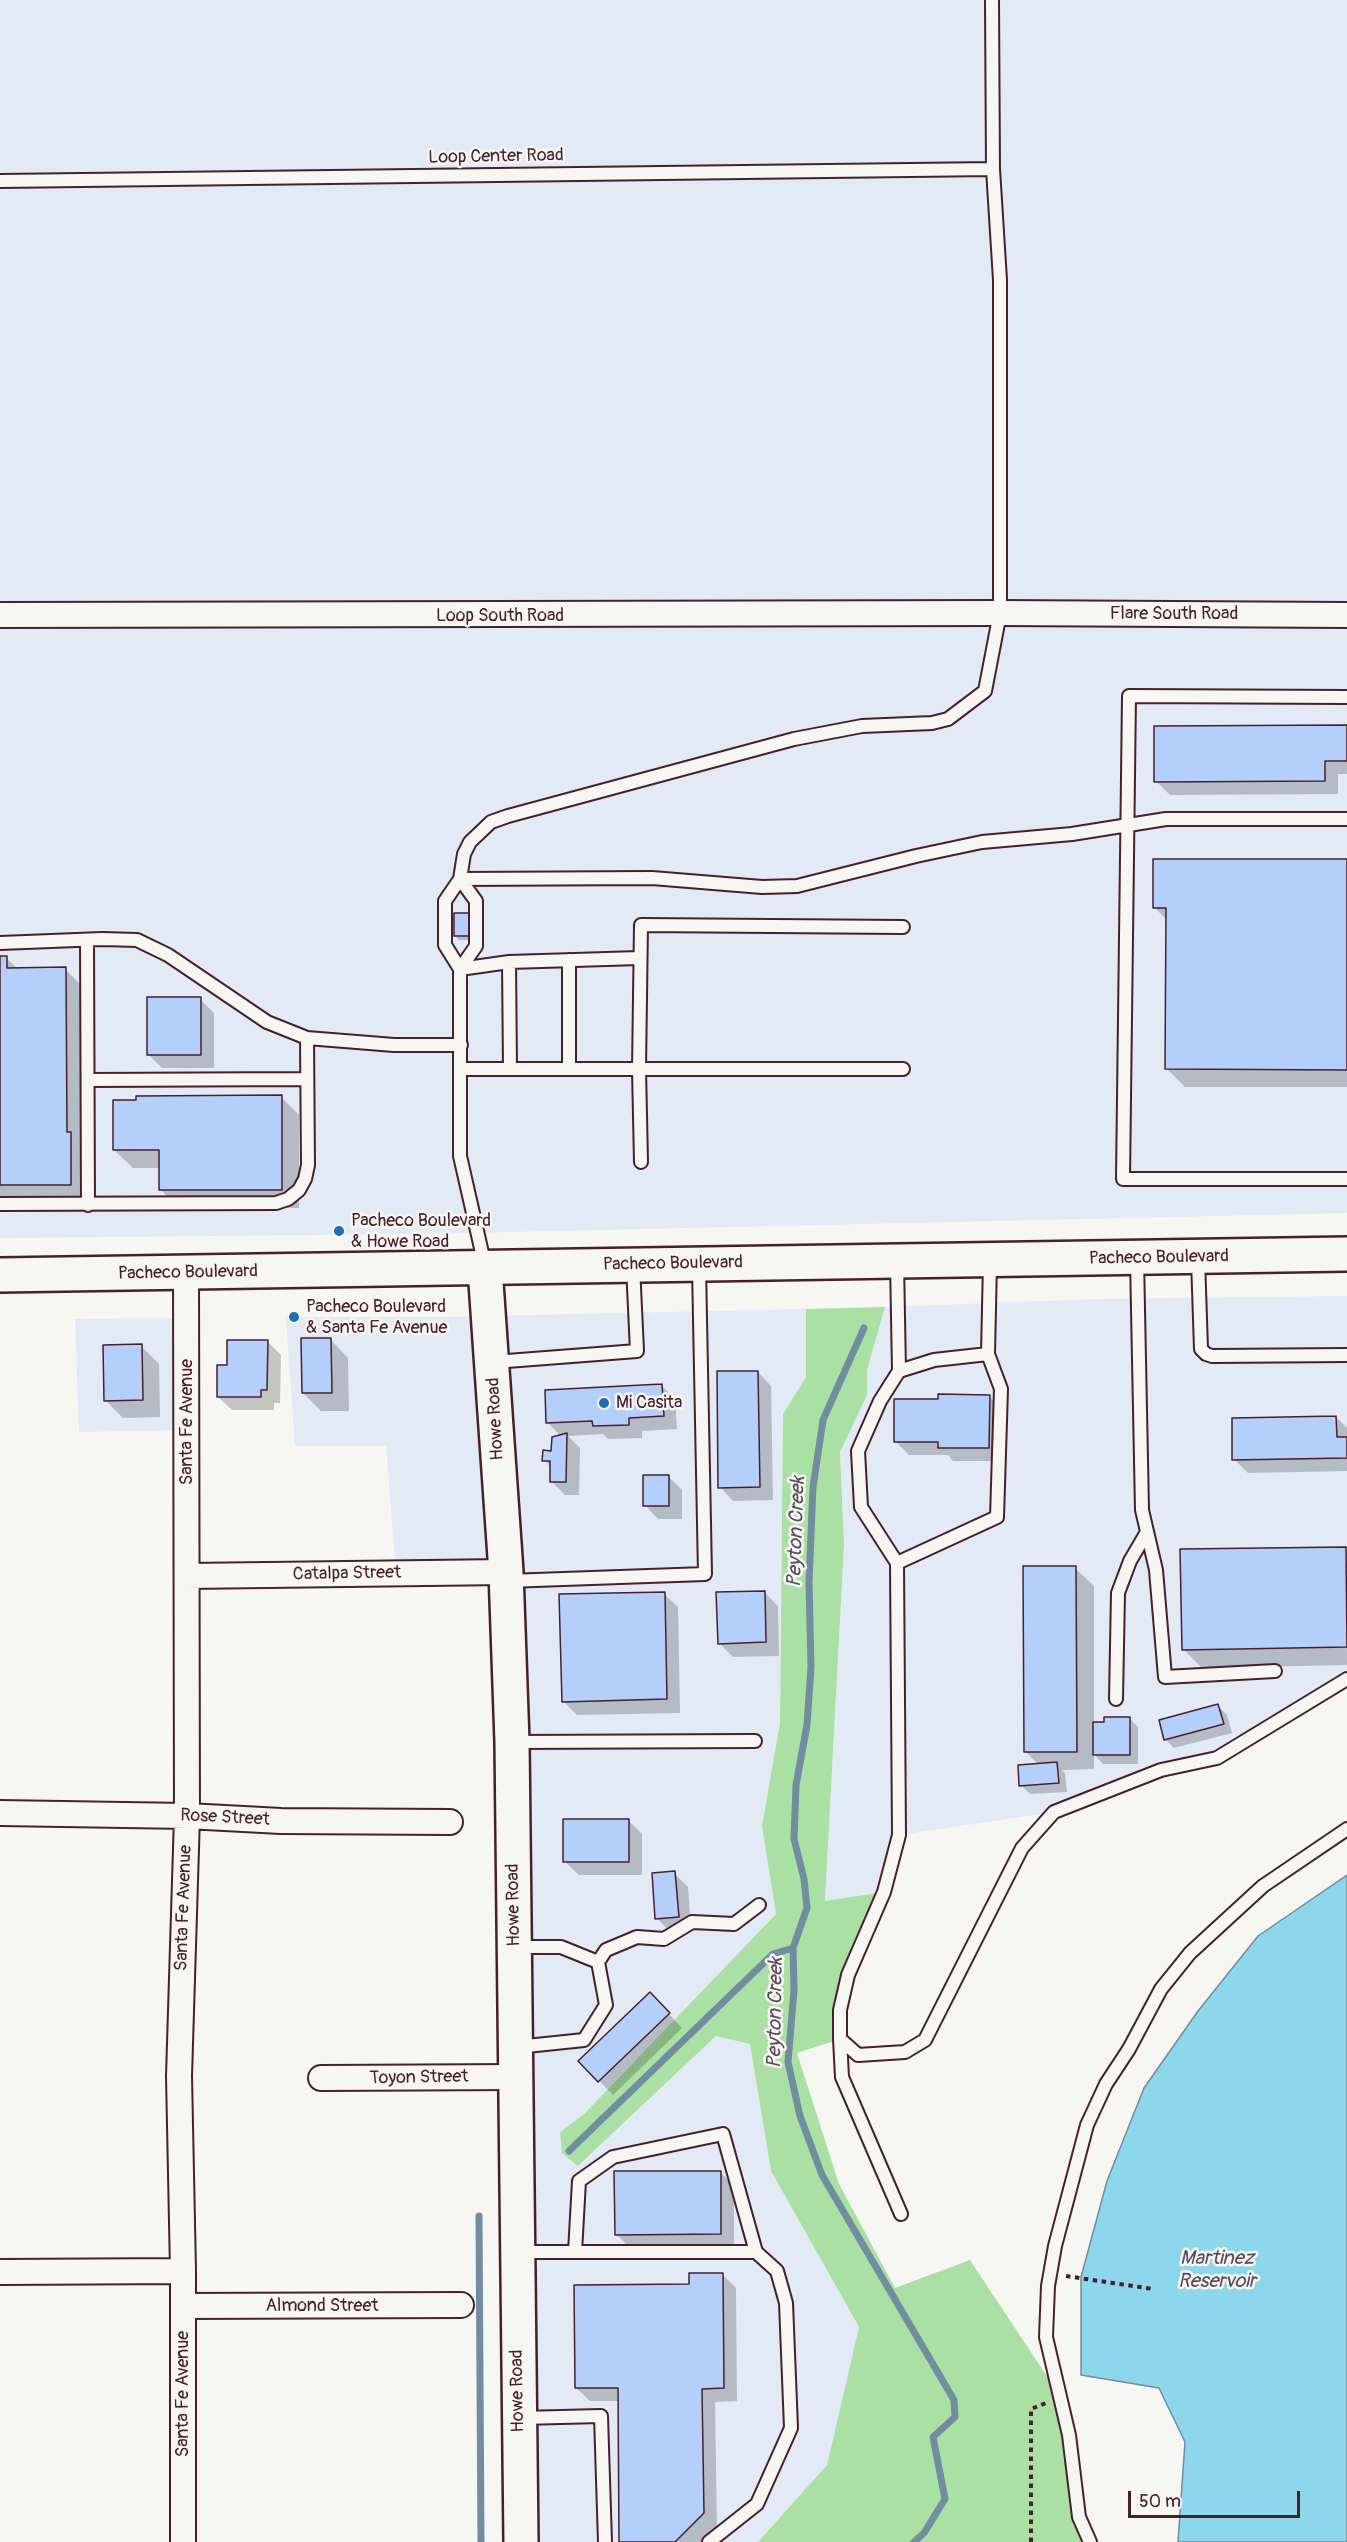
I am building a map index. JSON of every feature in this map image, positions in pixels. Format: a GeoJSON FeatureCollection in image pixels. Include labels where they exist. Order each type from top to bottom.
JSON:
{"type":"FeatureCollection","features":[{"type":"Feature","properties":{"kind":"main road","name":"Pacheco Boulevard"},"geometry":{"type":"LineString","coordinates":[[0,1275],[186,1274],[1347,1254]]}},
{"type":"Feature","properties":{"kind":"main road","name":"Howe Road"},"geometry":{"type":"LineString","coordinates":[[485,1268],[506,1577],[512,1742],[521,2542]]}},
{"type":"Feature","properties":{"kind":"street","name":"Flare South Road"},"geometry":{"type":"LineString","coordinates":[[1000,614],[1347,615]]}},
{"type":"Feature","properties":{"kind":"street","name":"Loop South Road"},"geometry":{"type":"LineString","coordinates":[[0,615],[1000,614]]}},
{"type":"Feature","properties":{"kind":"street","name":"Santa Fe Avenue"},"geometry":{"type":"LineString","coordinates":[[183,2542],[183,2271],[178,2076],[187,1816],[186,1274]]}},
{"type":"Feature","properties":{"kind":"street","name":"Catalpa Street"},"geometry":{"type":"LineString","coordinates":[[187,1576],[506,1577]]}},
{"type":"Feature","properties":{"kind":"street","name":"Rose Street"},"geometry":{"type":"LineString","coordinates":[[0,1813],[187,1816],[281,1821],[450,1822]]}},
{"type":"Feature","properties":{"kind":"street","name":"Toyon Street"},"geometry":{"type":"LineString","coordinates":[[321,2079],[516,2062]]}},
{"type":"Feature","properties":{"kind":"street"},"geometry":{"type":"LineString","coordinates":[[0,2272],[183,2271]]}},
{"type":"Feature","properties":{"kind":"street","name":"Almond Street"},"geometry":{"type":"LineString","coordinates":[[183,2306],[461,2306]]}},
{"type":"Feature","properties":{"kind":"lane"},"geometry":{"type":"LineString","coordinates":[[485,1268],[460,1156],[460,969],[445,945],[445,901],[460,879],[470,842],[491,822],[508,816],[794,739],[862,726],[932,723],[948,719],[985,691],[1000,614],[1000,280],[993,169],[992,0]]}},
{"type":"Feature","properties":{"kind":"lane","name":"Loop Center Road"},"geometry":{"type":"LineString","coordinates":[[0,181],[993,169]]}},
{"type":"Feature","properties":{"kind":"lane"},"geometry":{"type":"LineString","coordinates":[[1347,698],[1129,696],[1123,1179],[1347,1179]]}},
{"type":"Feature","properties":{"kind":"lane"},"geometry":{"type":"LineString","coordinates":[[460,879],[652,878],[762,887],[797,886],[982,842],[1072,834],[1166,819],[1347,819]]}},
{"type":"Feature","properties":{"kind":"lane"},"geometry":{"type":"LineString","coordinates":[[460,879],[476,901],[476,946],[460,969]]}},
{"type":"Feature","properties":{"kind":"lane"},"geometry":{"type":"LineString","coordinates":[[641,1162],[639,958],[641,925],[903,927]]}},
{"type":"Feature","properties":{"kind":"lane"},"geometry":{"type":"LineString","coordinates":[[0,943],[121,938],[137,940],[151,945],[267,1022],[307,1038],[394,1045],[460,1045]]}},
{"type":"Feature","properties":{"kind":"lane"},"geometry":{"type":"LineString","coordinates":[[87,940],[88,1205]]}},
{"type":"Feature","properties":{"kind":"lane"},"geometry":{"type":"LineString","coordinates":[[460,969],[509,962],[639,958]]}},
{"type":"Feature","properties":{"kind":"lane"},"geometry":{"type":"LineString","coordinates":[[569,960],[569,1069]]}},
{"type":"Feature","properties":{"kind":"lane"},"geometry":{"type":"LineString","coordinates":[[509,962],[510,1069]]}},
{"type":"Feature","properties":{"kind":"lane"},"geometry":{"type":"LineString","coordinates":[[0,1204],[276,1203],[288,1199],[299,1190],[305,1179],[308,1165],[307,1038]]}},
{"type":"Feature","properties":{"kind":"lane"},"geometry":{"type":"LineString","coordinates":[[460,1069],[903,1069]]}},
{"type":"Feature","properties":{"kind":"lane"},"geometry":{"type":"LineString","coordinates":[[88,1080],[307,1079]]}},
{"type":"Feature","properties":{"kind":"lane"},"geometry":{"type":"LineString","coordinates":[[1198,1257],[1201,1349],[1206,1354],[1347,1355]]}},
{"type":"Feature","properties":{"kind":"lane"},"geometry":{"type":"LineString","coordinates":[[1137,1258],[1142,1509],[1156,1570],[1165,1677],[1275,1671]]}},
{"type":"Feature","properties":{"kind":"lane"},"geometry":{"type":"LineString","coordinates":[[897,1563],[998,1517],[1000,1389],[988,1354],[990,1260]]}},
{"type":"Feature","properties":{"kind":"lane"},"geometry":{"type":"LineString","coordinates":[[897,1262],[899,1371],[880,1401],[858,1451],[861,1507],[897,1563],[899,1835],[884,1892],[848,1975],[840,2010],[840,2039],[842,2077],[901,2214]]}},
{"type":"Feature","properties":{"kind":"lane"},"geometry":{"type":"LineString","coordinates":[[506,1577],[705,1574],[699,1264]]}},
{"type":"Feature","properties":{"kind":"lane"},"geometry":{"type":"LineString","coordinates":[[493,1362],[637,1351],[633,1265]]}},
{"type":"Feature","properties":{"kind":"lane"},"geometry":{"type":"LineString","coordinates":[[899,1371],[934,1360],[988,1354]]}},
{"type":"Feature","properties":{"kind":"lane"},"geometry":{"type":"LineString","coordinates":[[1116,1699],[1118,1593],[1131,1561],[1148,1532]]}},
{"type":"Feature","properties":{"kind":"lane"},"geometry":{"type":"LineString","coordinates":[[840,2039],[858,2055],[905,2052],[925,2040],[1022,1848],[1054,1812],[1161,1770],[1217,1758],[1347,1679]]}},
{"type":"Feature","properties":{"kind":"lane"},"geometry":{"type":"LineString","coordinates":[[512,1742],[755,1741]]}},
{"type":"Feature","properties":{"kind":"lane"},"geometry":{"type":"LineString","coordinates":[[1090,2542],[1079,2517],[1070,2435],[1046,2337],[1050,2274],[1087,2125],[1106,2084],[1129,2049],[1161,1989],[1190,1953],[1263,1886],[1347,1829]]}},
{"type":"Feature","properties":{"kind":"lane"},"geometry":{"type":"LineString","coordinates":[[516,2062],[584,2040],[606,2005],[598,1962],[606,1950],[637,1938],[664,1939],[692,1922],[734,1924],[759,1905]]}},
{"type":"Feature","properties":{"kind":"lane"},"geometry":{"type":"LineString","coordinates":[[515,1947],[561,1947],[598,1962]]}},
{"type":"Feature","properties":{"kind":"lane"},"geometry":{"type":"LineString","coordinates":[[575,2252],[579,2181],[613,2157],[723,2134],[756,2252],[777,2271],[786,2303],[791,2428],[757,2504],[709,2542]]}},
{"type":"Feature","properties":{"kind":"lane"},"geometry":{"type":"LineString","coordinates":[[517,2252],[756,2252]]}},
{"type":"Feature","properties":{"kind":"lane"},"geometry":{"type":"LineString","coordinates":[[519,2418],[601,2416],[605,2542]]}},
{"type":"Feature","properties":{"kind":"path"},"geometry":{"type":"LineString","coordinates":[[1050,2274],[1153,2289]]}},
{"type":"Feature","properties":{"kind":"path"},"geometry":{"type":"LineString","coordinates":[[1031,2542],[1031,2409],[1060,2396]]}},
{"type":"Feature","properties":{"kind":"shaded area"},"geometry":{"type":"Polygon","coordinates":[[[0,0],[1347,0],[1347,1213],[420,1234],[0,1238],[0,0]]]}},
{"type":"Feature","properties":{"kind":"shaded area"},"geometry":{"type":"Polygon","coordinates":[[[1347,1296],[1347,1679],[1217,1758],[1161,1770],[1054,1812],[899,1835],[884,1892],[825,1902],[844,1545],[840,1451],[867,1395],[867,1370],[885,1307],[1100,1299],[1347,1296]]]}},
{"type":"Feature","properties":{"kind":"shaded area"},"geometry":{"type":"Polygon","coordinates":[[[806,1309],[806,1377],[783,1414],[780,1723],[762,1826],[776,1914],[584,2114],[560,2132],[579,2166],[716,2036],[750,2044],[771,2171],[859,2327],[827,2465],[758,2542],[521,2542],[506,1572],[396,1573],[386,1446],[295,1446],[286,1317],[443,1317],[806,1309]]]}},
{"type":"Feature","properties":{"kind":"shaded area"},"geometry":{"type":"Polygon","coordinates":[[[186,1318],[187,1430],[79,1432],[75,1319],[186,1318]]]}},
{"type":"Feature","properties":{"kind":"green space"},"geometry":{"type":"Polygon","coordinates":[[[885,1307],[867,1370],[867,1395],[840,1452],[844,1545],[825,1901],[884,1892],[848,1975],[840,2039],[797,2053],[839,2184],[895,2288],[970,2260],[1060,2396],[1079,2517],[1090,2542],[758,2542],[827,2465],[859,2327],[771,2171],[750,2044],[716,2036],[578,2166],[562,2153],[560,2132],[584,2114],[776,1914],[762,1826],[780,1723],[783,1414],[806,1377],[806,1309],[885,1307]]]}},
{"type":"Feature","properties":{"kind":"water","name":"Martinez Reservoir"},"geometry":{"type":"Polygon","coordinates":[[[1347,1875],[1347,2542],[1178,2542],[1185,2442],[1159,2388],[1081,2375],[1081,2277],[1107,2181],[1144,2088],[1198,2011],[1258,1936],[1347,1875]]]}},
{"type":"Feature","properties":{"kind":"building"},"geometry":{"type":"Polygon","coordinates":[[[1347,725],[1347,761],[1325,761],[1325,781],[1154,782],[1154,726],[1347,725]]]}},
{"type":"Feature","properties":{"kind":"building"},"geometry":{"type":"Polygon","coordinates":[[[1153,859],[1347,859],[1347,1070],[1165,1069],[1166,908],[1153,908],[1153,859]]]}},
{"type":"Feature","properties":{"kind":"building"},"geometry":{"type":"Polygon","coordinates":[[[454,913],[469,913],[469,936],[454,936],[454,913]]]}},
{"type":"Feature","properties":{"kind":"building"},"geometry":{"type":"Polygon","coordinates":[[[0,956],[7,956],[7,968],[66,967],[67,1132],[71,1132],[71,1185],[0,1185],[0,956]]]}},
{"type":"Feature","properties":{"kind":"building"},"geometry":{"type":"Polygon","coordinates":[[[147,997],[201,997],[201,1055],[147,1055],[147,997]]]}},
{"type":"Feature","properties":{"kind":"building"},"geometry":{"type":"Polygon","coordinates":[[[282,1095],[282,1190],[159,1190],[159,1150],[113,1150],[113,1100],[136,1100],[136,1096],[282,1095]]]}},
{"type":"Feature","properties":{"kind":"building"},"geometry":{"type":"Polygon","coordinates":[[[301,1338],[331,1338],[332,1393],[302,1393],[301,1338]]]}},
{"type":"Feature","properties":{"kind":"building"},"geometry":{"type":"Polygon","coordinates":[[[227,1340],[268,1340],[267,1390],[261,1390],[261,1397],[217,1397],[217,1365],[227,1365],[227,1340]]]}},
{"type":"Feature","properties":{"kind":"building"},"geometry":{"type":"Polygon","coordinates":[[[142,1344],[143,1400],[104,1401],[103,1345],[142,1344]]]}},
{"type":"Feature","properties":{"kind":"building"},"geometry":{"type":"Polygon","coordinates":[[[717,1371],[758,1371],[760,1487],[718,1488],[717,1371]]]}},
{"type":"Feature","properties":{"kind":"building","name":"Mi Casita"},"geometry":{"type":"Polygon","coordinates":[[[662,1384],[664,1416],[629,1418],[629,1425],[593,1426],[592,1421],[546,1423],[545,1390],[662,1384]]]}},
{"type":"Feature","properties":{"kind":"building"},"geometry":{"type":"Polygon","coordinates":[[[938,1394],[990,1395],[989,1448],[938,1448],[938,1442],[894,1442],[894,1399],[938,1399],[938,1394]]]}},
{"type":"Feature","properties":{"kind":"building"},"geometry":{"type":"Polygon","coordinates":[[[1336,1416],[1337,1437],[1347,1437],[1347,1458],[1232,1460],[1232,1418],[1336,1416]]]}},
{"type":"Feature","properties":{"kind":"building"},"geometry":{"type":"Polygon","coordinates":[[[567,1433],[566,1482],[550,1482],[550,1461],[542,1461],[543,1450],[551,1451],[552,1437],[567,1433]]]}},
{"type":"Feature","properties":{"kind":"building"},"geometry":{"type":"Polygon","coordinates":[[[643,1475],[669,1475],[669,1506],[643,1506],[643,1475]]]}},
{"type":"Feature","properties":{"kind":"building"},"geometry":{"type":"Polygon","coordinates":[[[1346,1547],[1347,1647],[1182,1650],[1180,1549],[1346,1547]]]}},
{"type":"Feature","properties":{"kind":"building"},"geometry":{"type":"Polygon","coordinates":[[[1023,1566],[1076,1566],[1077,1752],[1024,1752],[1023,1566]]]}},
{"type":"Feature","properties":{"kind":"building"},"geometry":{"type":"Polygon","coordinates":[[[765,1591],[766,1642],[718,1644],[716,1592],[765,1591]]]}},
{"type":"Feature","properties":{"kind":"building"},"geometry":{"type":"Polygon","coordinates":[[[665,1592],[667,1699],[562,1702],[559,1594],[665,1592]]]}},
{"type":"Feature","properties":{"kind":"building"},"geometry":{"type":"Polygon","coordinates":[[[1218,1704],[1224,1724],[1164,1740],[1159,1720],[1218,1704]]]}},
{"type":"Feature","properties":{"kind":"building"},"geometry":{"type":"Polygon","coordinates":[[[1104,1717],[1130,1717],[1130,1755],[1093,1755],[1093,1722],[1104,1722],[1104,1717]]]}},
{"type":"Feature","properties":{"kind":"building"},"geometry":{"type":"Polygon","coordinates":[[[1057,1762],[1059,1783],[1019,1786],[1018,1765],[1057,1762]]]}},
{"type":"Feature","properties":{"kind":"building"},"geometry":{"type":"Polygon","coordinates":[[[563,1819],[629,1819],[629,1862],[563,1862],[563,1819]]]}},
{"type":"Feature","properties":{"kind":"building"},"geometry":{"type":"Polygon","coordinates":[[[675,1871],[679,1917],[655,1919],[652,1873],[675,1871]]]}},
{"type":"Feature","properties":{"kind":"building"},"geometry":{"type":"Polygon","coordinates":[[[650,1992],[670,2013],[598,2082],[578,2061],[650,1992]]]}},
{"type":"Feature","properties":{"kind":"building"},"geometry":{"type":"Polygon","coordinates":[[[614,2171],[721,2171],[721,2234],[615,2235],[614,2171]]]}},
{"type":"Feature","properties":{"kind":"building"},"geometry":{"type":"Polygon","coordinates":[[[689,2273],[723,2273],[724,2388],[702,2389],[704,2513],[675,2542],[619,2542],[618,2388],[575,2388],[574,2285],[689,2284],[689,2273]]]}},
{"type":"Feature","properties":{"kind":"waterway","name":"Peyton Creek"},"geometry":{"type":"LineString","coordinates":[[864,1328],[823,1420],[813,1487],[809,1582],[811,1667],[807,1725],[796,1785],[794,1839],[804,1879],[807,1908],[793,1948],[794,1990],[788,2062],[800,2116],[822,2175],[954,2400],[955,2417],[933,2437],[945,2499],[924,2533],[914,2542]]}},
{"type":"Feature","properties":{"kind":"waterway"},"geometry":{"type":"LineString","coordinates":[[569,2151],[773,1954],[793,1948]]}},
{"type":"Feature","properties":{"kind":"waterway"},"geometry":{"type":"LineString","coordinates":[[479,2216],[481,2542]]}},
{"type":"Feature","properties":{"kind":"place","name":"Pacheco Boulevard & Howe Road"},"geometry":{"type":"Point","coordinates":[339,1231]}},
{"type":"Feature","properties":{"kind":"place","name":"Pacheco Boulevard & Santa Fe Avenue"},"geometry":{"type":"Point","coordinates":[294,1317]}},
{"type":"Feature","properties":{"kind":"place","name":"Mi Casita"},"geometry":{"type":"Point","coordinates":[604,1403]}}]}
